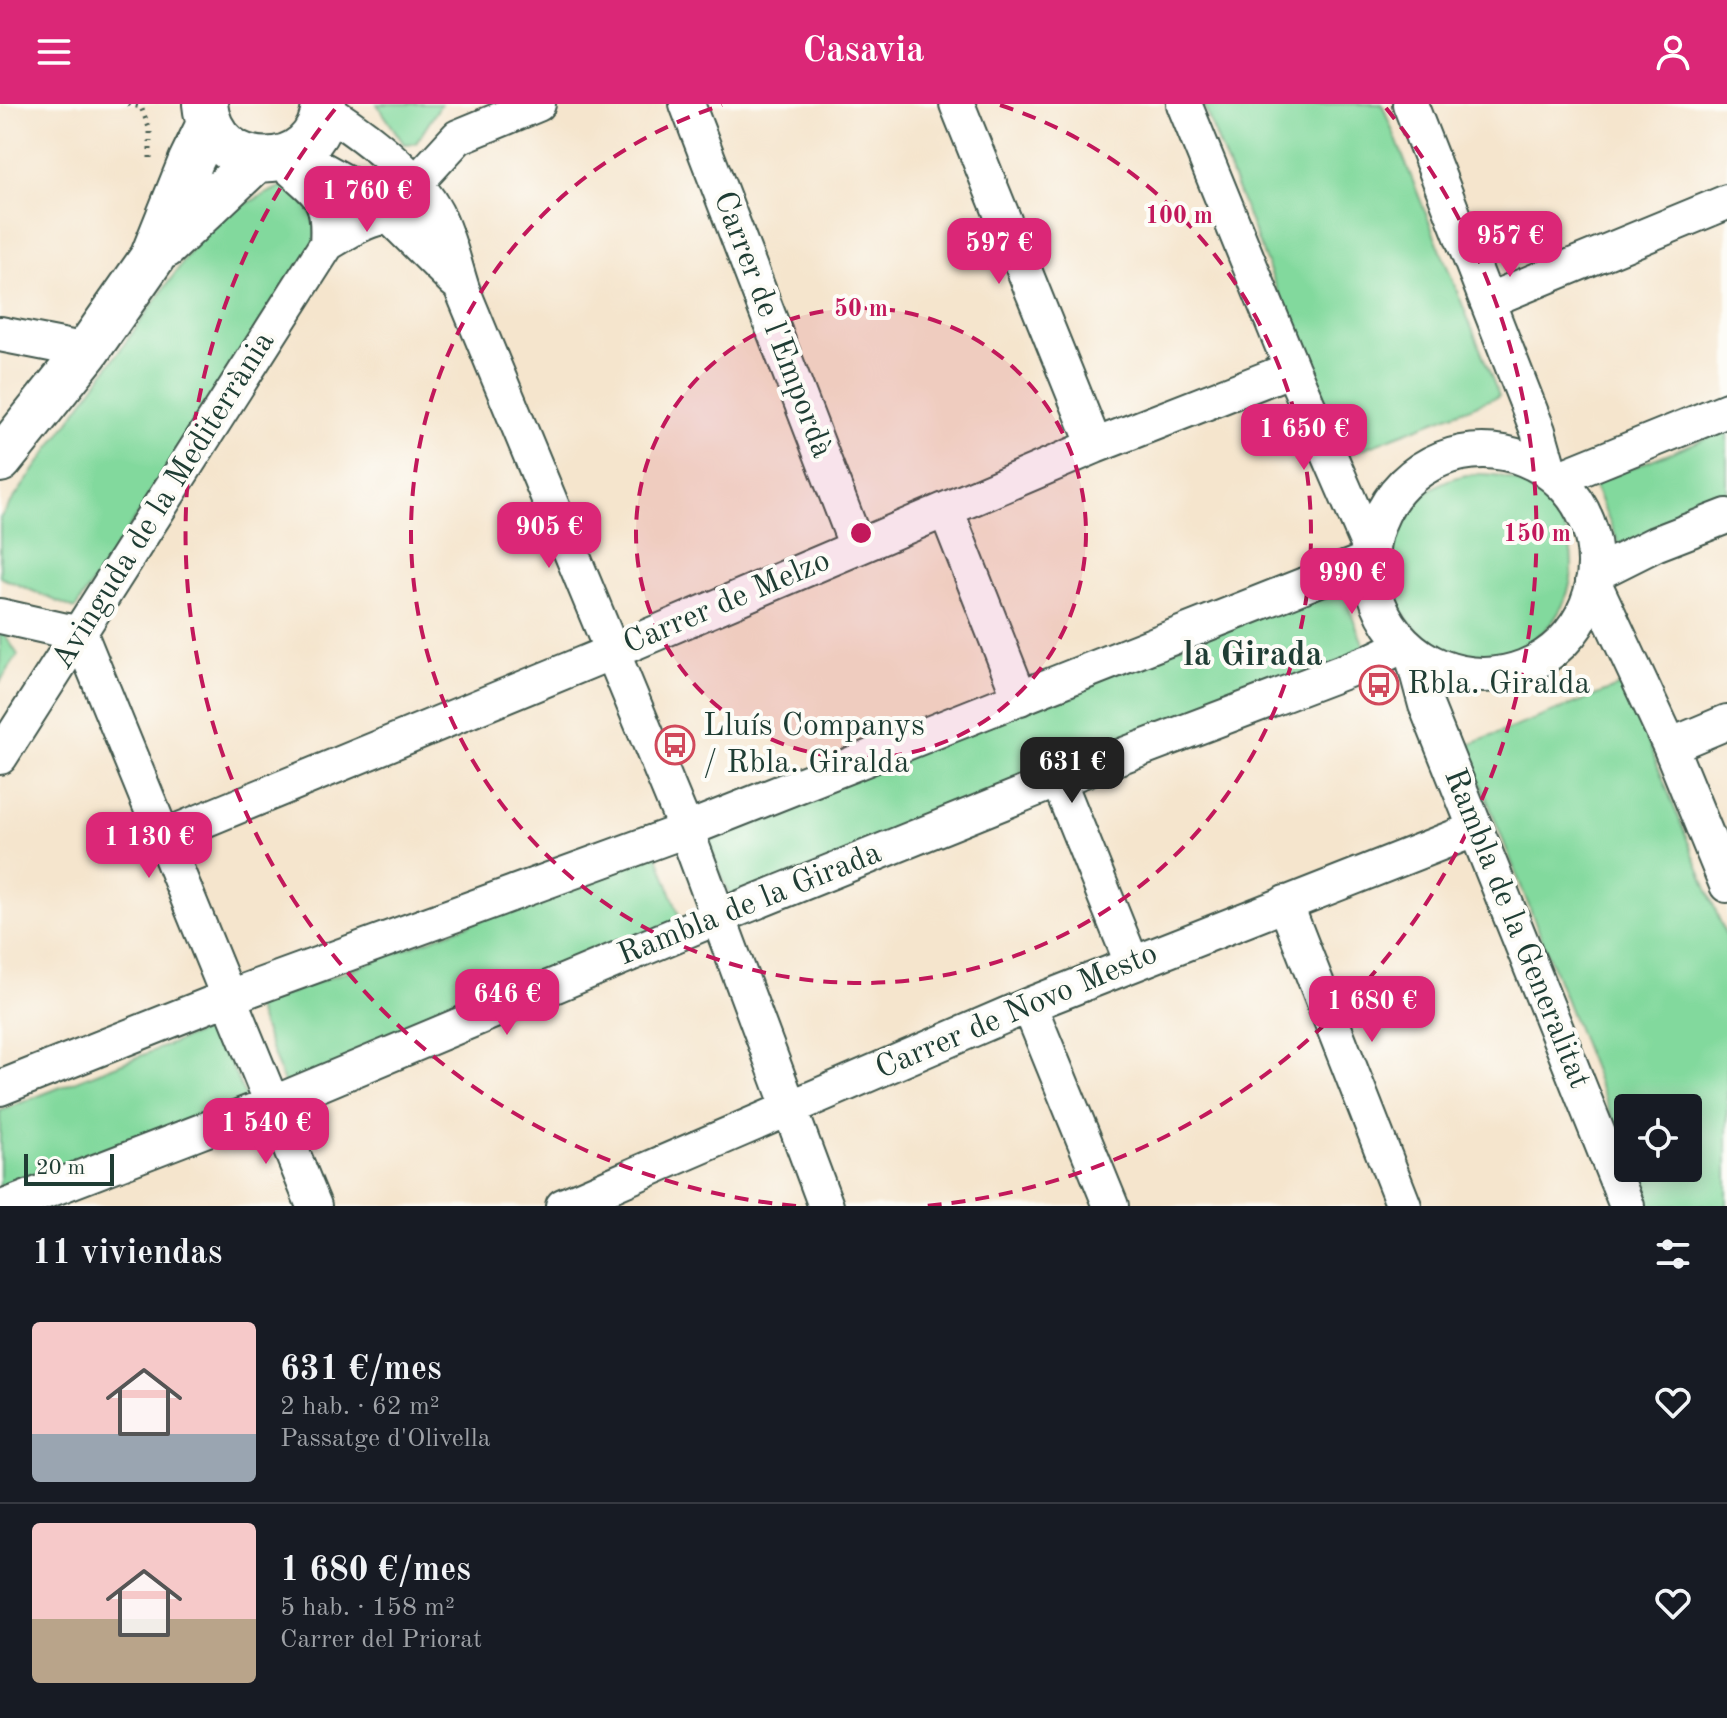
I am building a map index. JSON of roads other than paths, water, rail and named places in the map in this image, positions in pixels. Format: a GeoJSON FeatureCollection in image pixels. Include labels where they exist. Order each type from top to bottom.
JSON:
{"type":"FeatureCollection","features":[{"type":"Feature","properties":{"kind":"street"},"geometry":{"type":"LineString","coordinates":[[379,206],[411,180],[424,174],[458,137],[538,104]]}},
{"type":"Feature","properties":{"kind":"street","name":"Carrer de l'Empordà"},"geometry":{"type":"LineString","coordinates":[[687,104],[857,547]]}},
{"type":"Feature","properties":{"kind":"street"},"geometry":{"type":"LineString","coordinates":[[957,104],[1095,446]]}},
{"type":"Feature","properties":{"kind":"street"},"geometry":{"type":"LineString","coordinates":[[1184,104],[1370,555],[1373,591],[1385,620],[1408,647],[1439,667],[1471,676],[1505,674],[1536,662],[1563,643],[1582,615],[1594,578],[1594,546],[1587,521],[1574,498],[1554,476],[1520,457],[1487,450],[1453,454],[1423,467],[1397,490],[1379,518],[1370,555]]}},
{"type":"Feature","properties":{"kind":"street"},"geometry":{"type":"LineString","coordinates":[[1410,104],[1554,476]]}},
{"type":"Feature","properties":{"kind":"street"},"geometry":{"type":"LineString","coordinates":[[152,258],[276,157],[306,144],[318,128],[324,107],[356,130],[422,190],[442,228],[462,289],[686,830],[826,1206]]}},
{"type":"Feature","properties":{"kind":"street"},"geometry":{"type":"LineString","coordinates":[[207,114],[220,141],[237,154],[276,157],[379,206],[462,289]]}},
{"type":"Feature","properties":{"kind":"street"},"geometry":{"type":"LineString","coordinates":[[0,460],[87,351],[152,258],[207,114]]}},
{"type":"Feature","properties":{"kind":"street"},"geometry":{"type":"LineString","coordinates":[[276,157],[322,195],[328,227],[327,244]]}},
{"type":"Feature","properties":{"kind":"street"},"geometry":{"type":"LineString","coordinates":[[1487,301],[1727,202]]}},
{"type":"Feature","properties":{"kind":"street","name":"Avinguda de la Mediterrània"},"geometry":{"type":"LineString","coordinates":[[0,757],[327,244],[375,216],[379,206],[442,228]]}},
{"type":"Feature","properties":{"kind":"street"},"geometry":{"type":"LineString","coordinates":[[0,334],[87,351]]}},
{"type":"Feature","properties":{"kind":"street","name":"Carrer de Melzo"},"geometry":{"type":"LineString","coordinates":[[163,837],[614,651],[1095,446],[1292,369]]}},
{"type":"Feature","properties":{"kind":"street"},"geometry":{"type":"LineString","coordinates":[[1554,476],[1727,410]]}},
{"type":"Feature","properties":{"kind":"street"},"geometry":{"type":"LineString","coordinates":[[946,510],[1020,698]]}},
{"type":"Feature","properties":{"kind":"street"},"geometry":{"type":"LineString","coordinates":[[1594,578],[1655,544],[1727,516]]}},
{"type":"Feature","properties":{"kind":"street"},"geometry":{"type":"LineString","coordinates":[[0,1088],[229,997],[686,830],[1370,555]]}},
{"type":"Feature","properties":{"kind":"street"},"geometry":{"type":"LineString","coordinates":[[1594,578],[1670,746],[1727,885]]}},
{"type":"Feature","properties":{"kind":"street"},"geometry":{"type":"LineString","coordinates":[[0,600],[83,629],[163,837],[314,1206]]}},
{"type":"Feature","properties":{"kind":"street"},"geometry":{"type":"LineString","coordinates":[[0,616],[83,629]]}},
{"type":"Feature","properties":{"kind":"street","name":"Rambla de la Girada"},"geometry":{"type":"LineString","coordinates":[[7,1206],[272,1104],[718,917],[1058,780],[1408,647]]}},
{"type":"Feature","properties":{"kind":"street","name":"Rambla de la Generalitat"},"geometry":{"type":"LineString","coordinates":[[1408,647],[1426,705],[1627,1206]]}},
{"type":"Feature","properties":{"kind":"street"},"geometry":{"type":"LineString","coordinates":[[1670,746],[1727,722]]}},
{"type":"Feature","properties":{"kind":"street"},"geometry":{"type":"LineString","coordinates":[[1058,780],[1132,963]]}},
{"type":"Feature","properties":{"kind":"street","name":"Carrer de Novo Mesto"},"geometry":{"type":"LineString","coordinates":[[563,1206],[1029,1005],[1476,829]]}},
{"type":"Feature","properties":{"kind":"street"},"geometry":{"type":"LineString","coordinates":[[1285,903],[1404,1206]]}},
{"type":"Feature","properties":{"kind":"street"},"geometry":{"type":"LineString","coordinates":[[1029,1005],[1111,1206]]}},
{"type":"Feature","properties":{"kind":"place","name":"Rbla. Giralda"},"geometry":{"type":"Point","coordinates":[1379,685]}},
{"type":"Feature","properties":{"kind":"place","name":"Lluís Companys / Rbla. Giralda"},"geometry":{"type":"Point","coordinates":[675,745]}},
{"type":"Feature","properties":{"kind":"district","name":"la Girada"},"geometry":{"type":"Point","coordinates":[1253,656]}}]}
